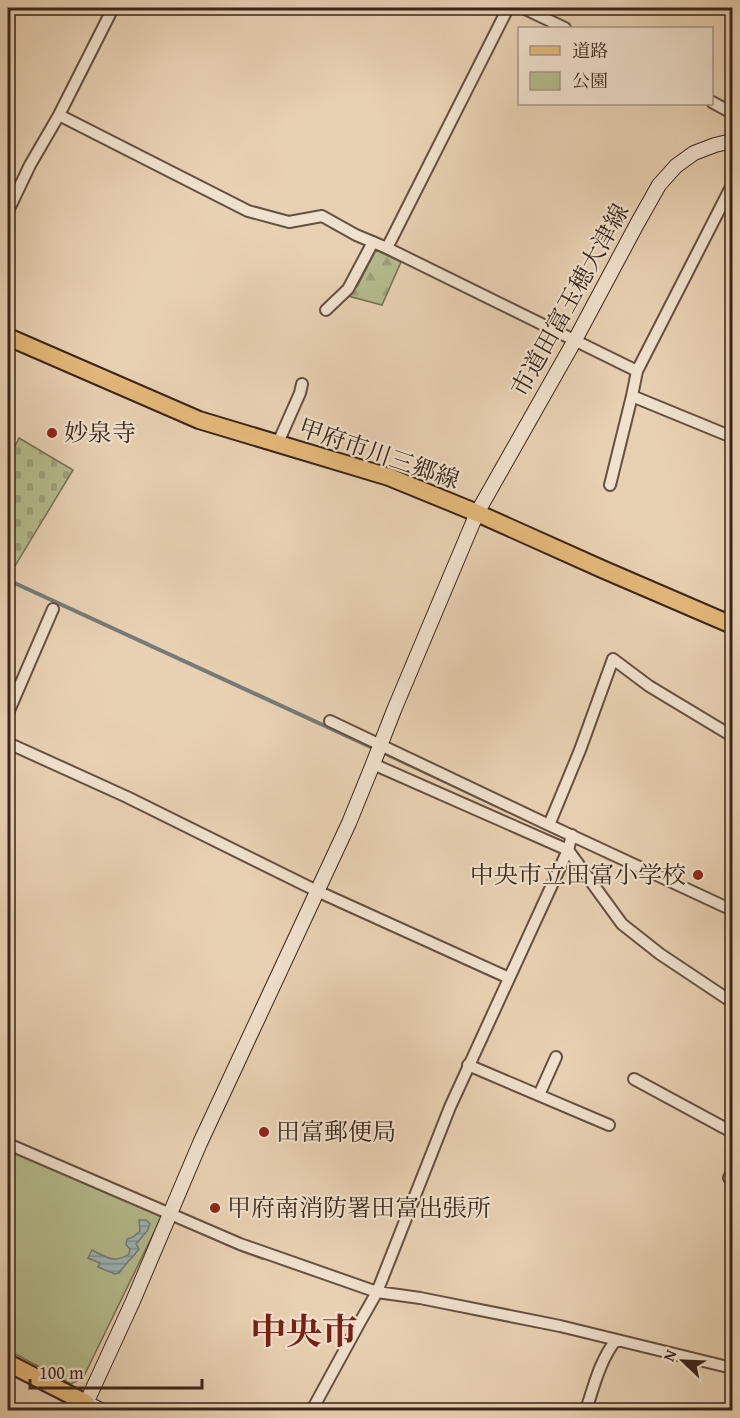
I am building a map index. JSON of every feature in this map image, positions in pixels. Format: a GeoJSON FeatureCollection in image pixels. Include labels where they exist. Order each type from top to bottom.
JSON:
{"type":"FeatureCollection","features":[{"type":"Feature","properties":{"kind":"main road","name":"甲府市川三郷線"},"geometry":{"type":"LineString","coordinates":[[8,337],[199,420],[389,477],[477,513],[732,625]]}},
{"type":"Feature","properties":{"kind":"main road"},"geometry":{"type":"LineString","coordinates":[[8,1363],[90,1408]]}},
{"type":"Feature","properties":{"kind":"street"},"geometry":{"type":"LineString","coordinates":[[8,211],[113,8]]}},
{"type":"Feature","properties":{"kind":"street"},"geometry":{"type":"LineString","coordinates":[[387,248],[508,8]]}},
{"type":"Feature","properties":{"kind":"street"},"geometry":{"type":"LineString","coordinates":[[524,8],[563,27]]}},
{"type":"Feature","properties":{"kind":"street"},"geometry":{"type":"LineString","coordinates":[[713,103],[732,113]]}},
{"type":"Feature","properties":{"kind":"street"},"geometry":{"type":"LineString","coordinates":[[59,115],[248,211],[289,222],[322,216],[356,235],[387,248],[637,371]]}},
{"type":"Feature","properties":{"kind":"street","name":"市道田富玉穂大津線"},"geometry":{"type":"LineString","coordinates":[[90,1408],[209,1124],[348,823],[477,513],[659,185],[676,166],[694,153],[732,141]]}},
{"type":"Feature","properties":{"kind":"street"},"geometry":{"type":"LineString","coordinates":[[610,485],[637,371],[732,184]]}},
{"type":"Feature","properties":{"kind":"street"},"geometry":{"type":"LineString","coordinates":[[326,310],[348,289],[373,242]]}},
{"type":"Feature","properties":{"kind":"street"},"geometry":{"type":"LineString","coordinates":[[277,444],[302,384]]}},
{"type":"Feature","properties":{"kind":"street"},"geometry":{"type":"LineString","coordinates":[[632,396],[732,437]]}},
{"type":"Feature","properties":{"kind":"street"},"geometry":{"type":"LineString","coordinates":[[8,714],[53,609]]}},
{"type":"Feature","properties":{"kind":"street"},"geometry":{"type":"LineString","coordinates":[[549,825],[580,750],[613,659],[649,686],[732,736]]}},
{"type":"Feature","properties":{"kind":"street"},"geometry":{"type":"LineString","coordinates":[[330,721],[378,753],[570,842],[732,910]]}},
{"type":"Feature","properties":{"kind":"street"},"geometry":{"type":"LineString","coordinates":[[8,743],[127,797],[317,891],[509,978]]}},
{"type":"Feature","properties":{"kind":"street"},"geometry":{"type":"LineString","coordinates":[[378,753],[549,825],[570,842],[622,924],[660,954],[732,1002]]}},
{"type":"Feature","properties":{"kind":"street"},"geometry":{"type":"LineString","coordinates":[[312,1410],[377,1292],[468,1065],[570,842]]}},
{"type":"Feature","properties":{"kind":"street"},"geometry":{"type":"LineString","coordinates":[[539,1095],[556,1057]]}},
{"type":"Feature","properties":{"kind":"street"},"geometry":{"type":"LineString","coordinates":[[468,1065],[609,1125]]}},
{"type":"Feature","properties":{"kind":"street"},"geometry":{"type":"LineString","coordinates":[[634,1079],[732,1132]]}},
{"type":"Feature","properties":{"kind":"street"},"geometry":{"type":"LineString","coordinates":[[8,1144],[240,1244],[377,1292],[420,1298],[560,1326],[732,1368]]}},
{"type":"Feature","properties":{"kind":"street"},"geometry":{"type":"LineString","coordinates":[[732,1172],[729,1178],[732,1180]]}},
{"type":"Feature","properties":{"kind":"street"},"geometry":{"type":"LineString","coordinates":[[586,1410],[603,1361],[616,1340]]}},
{"type":"Feature","properties":{"kind":"green space"},"geometry":{"type":"Polygon","coordinates":[[[376,250],[401,262],[382,305],[348,296],[358,285],[376,250]]]}},
{"type":"Feature","properties":{"kind":"green space"},"geometry":{"type":"Polygon","coordinates":[[[19,438],[73,470],[12,571],[8,568],[8,461],[19,438]]]}},
{"type":"Feature","properties":{"kind":"green space"},"geometry":{"type":"Polygon","coordinates":[[[8,1147],[162,1216],[83,1378],[71,1384],[8,1350],[8,1147]]]}},
{"type":"Feature","properties":{"kind":"water"},"geometry":{"type":"Polygon","coordinates":[[[139,1220],[146,1220],[150,1224],[136,1244],[139,1249],[119,1273],[115,1274],[98,1267],[100,1263],[88,1258],[92,1250],[114,1259],[129,1254],[127,1239],[140,1231],[139,1220]]]}},
{"type":"Feature","properties":{"kind":"waterway"},"geometry":{"type":"LineString","coordinates":[[8,580],[375,749]]}},
{"type":"Feature","properties":{"kind":"waterway"},"geometry":{"type":"LineString","coordinates":[[382,752],[508,811]]}},
{"type":"Feature","properties":{"kind":"waterway"},"geometry":{"type":"LineString","coordinates":[[209,1236],[263,1258]]}},
{"type":"Feature","properties":{"kind":"place","name":"妙泉寺"},"geometry":{"type":"Point","coordinates":[52,433]}},
{"type":"Feature","properties":{"kind":"place","name":"中央市立田富小学校"},"geometry":{"type":"Point","coordinates":[698,875]}},
{"type":"Feature","properties":{"kind":"place","name":"田富郵便局"},"geometry":{"type":"Point","coordinates":[264,1132]}},
{"type":"Feature","properties":{"kind":"place","name":"甲府南消防署田富出張所"},"geometry":{"type":"Point","coordinates":[215,1208]}},
{"type":"Feature","properties":{"kind":"district","name":"中央市"},"geometry":{"type":"Point","coordinates":[304,1331]}}]}
